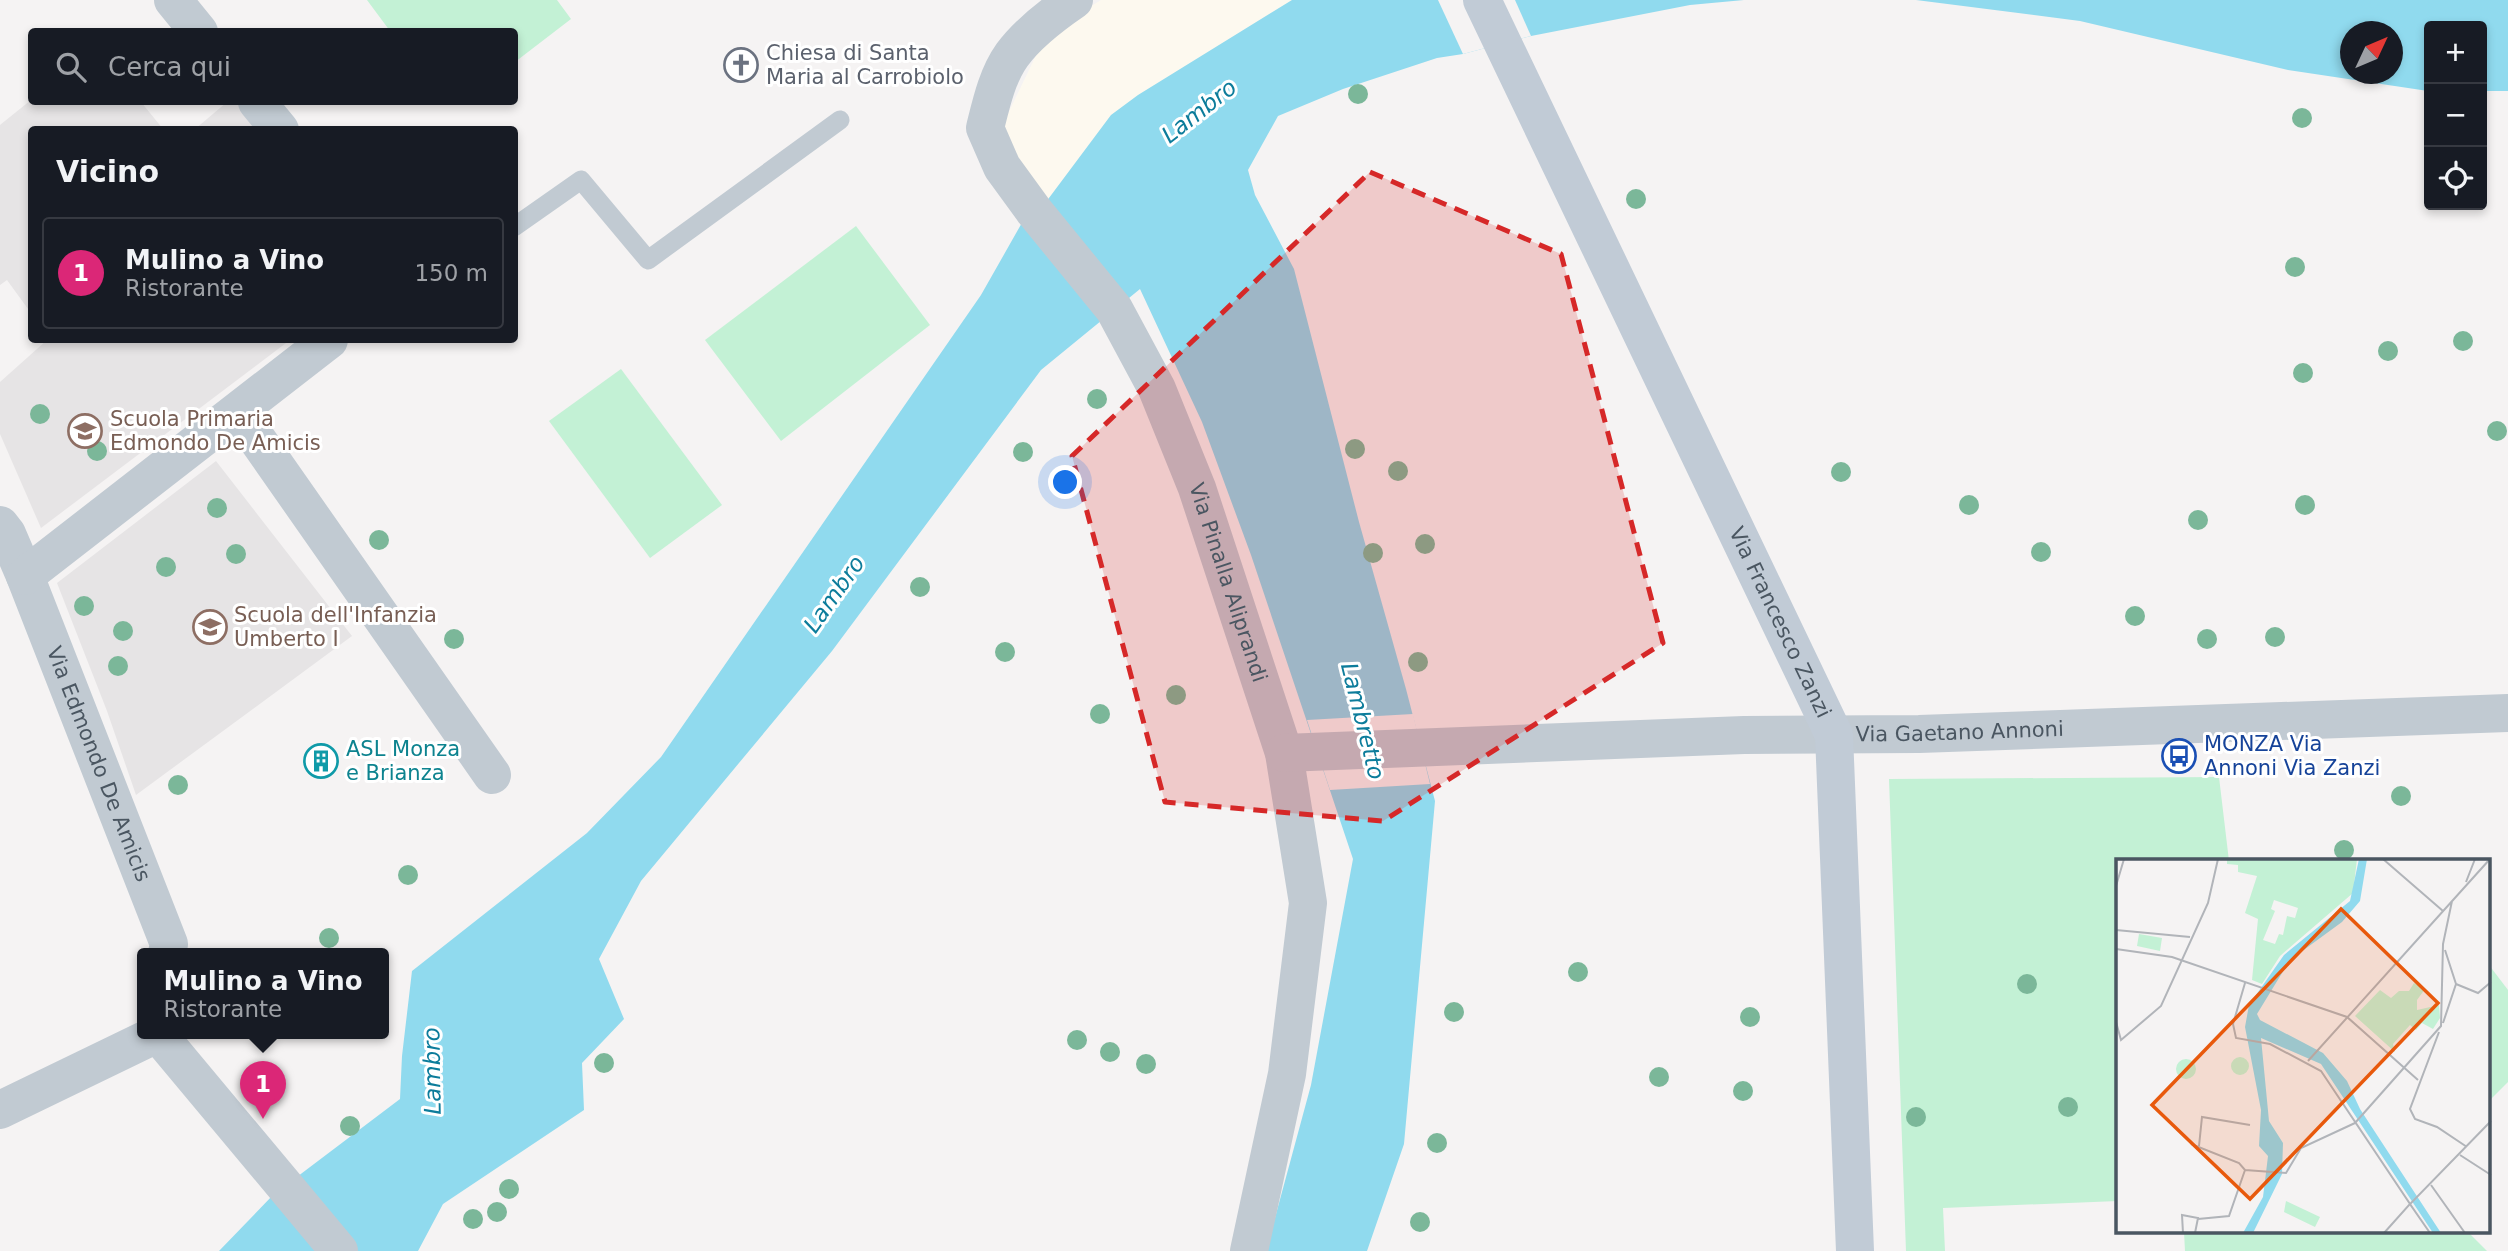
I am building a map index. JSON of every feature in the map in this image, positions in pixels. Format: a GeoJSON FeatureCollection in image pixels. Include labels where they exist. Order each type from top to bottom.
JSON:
{"type":"FeatureCollection","features":[{"type":"Feature","properties":{"kind":"street"},"geometry":{"type":"LineString","coordinates":[[173,0],[196,28]]}},
{"type":"Feature","properties":{"kind":"street","name":"Via Francesco Zanzi"},"geometry":{"type":"LineString","coordinates":[[1482,0],[1834,735],[1855,1251]]}},
{"type":"Feature","properties":{"kind":"street","name":"Via Pinalla Aliprandi"},"geometry":{"type":"LineString","coordinates":[[1054,5],[1012,56],[995,91],[985,128],[1002,167],[1034,211],[1114,309],[1157,389],[1297,752],[1308,903],[1287,1074],[1250,1251]]}},
{"type":"Feature","properties":{"kind":"street"},"geometry":{"type":"LineString","coordinates":[[259,105],[277,126]]}},
{"type":"Feature","properties":{"kind":"street"},"geometry":{"type":"LineString","coordinates":[[24,576],[325,343]]}},
{"type":"Feature","properties":{"kind":"street"},"geometry":{"type":"LineString","coordinates":[[238,412],[492,775]]}},
{"type":"Feature","properties":{"kind":"street","name":"Via Edmondo De Amicis"},"geometry":{"type":"LineString","coordinates":[[0,525],[8,534],[169,944],[168,948]]}},
{"type":"Feature","properties":{"kind":"street","name":"Via Gaetano Annoni"},"geometry":{"type":"LineString","coordinates":[[1297,752],[1744,735],[1933,733],[2508,713]]}},
{"type":"Feature","properties":{"kind":"street"},"geometry":{"type":"LineString","coordinates":[[0,1110],[147,1039]]}},
{"type":"Feature","properties":{"kind":"street"},"geometry":{"type":"LineString","coordinates":[[161,1039],[339,1251]]}},
{"type":"Feature","properties":{"kind":"lane"},"geometry":{"type":"LineString","coordinates":[[518,224],[580,180],[649,260],[840,120]]}},
{"type":"Feature","properties":{"kind":"highlighted area"},"geometry":{"type":"Polygon","coordinates":[[[1370,172],[1561,254],[1663,643],[1383,821],[1165,802],[1072,456],[1370,172]]]}},
{"type":"Feature","properties":{"kind":"shaded area"},"geometry":{"type":"Polygon","coordinates":[[[1101,0],[1292,0],[1111,115],[1046,202],[1008,152],[1004,122],[1040,47],[1067,21],[1101,0]]]}},
{"type":"Feature","properties":{"kind":"shaded area"},"geometry":{"type":"Polygon","coordinates":[[[28,102],[28,105],[143,105],[161,126],[28,126],[28,309],[7,280],[0,285],[0,125],[28,102]]]}},
{"type":"Feature","properties":{"kind":"shaded area"},"geometry":{"type":"Polygon","coordinates":[[[223,105],[243,105],[259,126],[199,126],[223,105]]]}},
{"type":"Feature","properties":{"kind":"shaded area","name":"Scuola Primaria Edmondo De Amicis"},"geometry":{"type":"Polygon","coordinates":[[[44,343],[286,343],[41,528],[0,434],[0,382],[44,343]]]}},
{"type":"Feature","properties":{"kind":"shaded area","name":"Scuola dell'Infanzia Umberto I"},"geometry":{"type":"Polygon","coordinates":[[[216,461],[352,636],[136,795],[107,711],[57,583],[216,461]]]}},
{"type":"Feature","properties":{"kind":"green space"},"geometry":{"type":"Polygon","coordinates":[[[367,0],[557,0],[571,19],[518,60],[518,28],[388,28],[367,0]]]}},
{"type":"Feature","properties":{"kind":"green space"},"geometry":{"type":"Polygon","coordinates":[[[856,226],[930,325],[781,441],[705,340],[856,226]]]}},
{"type":"Feature","properties":{"kind":"green space"},"geometry":{"type":"Polygon","coordinates":[[[621,369],[722,505],[650,558],[549,421],[621,369]]]}},
{"type":"Feature","properties":{"kind":"green space"},"geometry":{"type":"Polygon","coordinates":[[[2219,777],[2229,859],[2116,859],[2116,1201],[1943,1208],[1945,1251],[1906,1251],[1889,779],[2219,777]]]}},
{"type":"Feature","properties":{"kind":"green space"},"geometry":{"type":"Polygon","coordinates":[[[2490,966],[2508,990],[2508,1082],[2490,1100],[2490,966]]]}},
{"type":"Feature","properties":{"kind":"green space"},"geometry":{"type":"Polygon","coordinates":[[[2184,1234],[2470,1234],[2487,1251],[2185,1251],[2184,1234]]]}},
{"type":"Feature","properties":{"kind":"water"},"geometry":{"type":"Polygon","coordinates":[[[1292,0],[1744,0],[1690,5],[1531,36],[1437,58],[1343,89],[1278,116],[1248,170],[1255,195],[1294,269],[1435,801],[1404,1144],[1367,1251],[1266,1251],[1311,1085],[1353,859],[1251,555],[1202,422],[1140,289],[1041,370],[832,651],[641,881],[599,959],[624,1019],[582,1063],[584,1110],[443,1204],[418,1251],[219,1251],[273,1195],[400,1099],[412,971],[587,833],[661,757],[981,295],[1023,221],[1046,202],[1111,115],[1138,95],[1292,0]]]}},
{"type":"Feature","properties":{"kind":"water"},"geometry":{"type":"Polygon","coordinates":[[[1916,0],[2508,0],[2508,91],[2487,91],[2487,21],[2424,21],[2424,90],[2381,84],[2403,84],[2403,21],[2340,21],[2340,78],[2288,70],[2080,21],[1916,0]]]}},
{"type":"Feature","properties":{"kind":"pier"},"geometry":{"type":"Polygon","coordinates":[[[1438,0],[1515,0],[1531,36],[1463,54],[1438,0]]]}},
{"type":"Feature","properties":{"kind":"pier"},"geometry":{"type":"Polygon","coordinates":[[[1413,714],[1430,784],[1330,790],[1307,720],[1413,714]]]}},
{"type":"Feature","properties":{"kind":"place","name":"Chiesa di Santa Maria al Carrobiolo"},"geometry":{"type":"Point","coordinates":[741,65]}},
{"type":"Feature","properties":{"kind":"place","name":"Scuola Primaria Edmondo De Amicis"},"geometry":{"type":"Point","coordinates":[85,431]}},
{"type":"Feature","properties":{"kind":"place","name":"Scuola dell'Infanzia Umberto I"},"geometry":{"type":"Point","coordinates":[210,627]}},
{"type":"Feature","properties":{"kind":"place","name":"MONZA Via Annoni Via Zanzi"},"geometry":{"type":"Point","coordinates":[2179,756]}},
{"type":"Feature","properties":{"kind":"place","name":"ASL Monza e Brianza"},"geometry":{"type":"Point","coordinates":[321,761]}},
{"type":"Feature","properties":{"kind":"place","name":"Mulino a Vino"},"geometry":{"type":"Point","coordinates":[263,1119]}},
{"type":"Feature","properties":{"kind":"water label","name":"Lambro"},"geometry":{"type":"Point","coordinates":[1199,111]}},
{"type":"Feature","properties":{"kind":"water label","name":"Lambro"},"geometry":{"type":"Point","coordinates":[834,594]}},
{"type":"Feature","properties":{"kind":"water label","name":"Lambretto"},"geometry":{"type":"Point","coordinates":[1363,721]}},
{"type":"Feature","properties":{"kind":"water label","name":"Lambro"},"geometry":{"type":"Point","coordinates":[432,1071]}}]}
